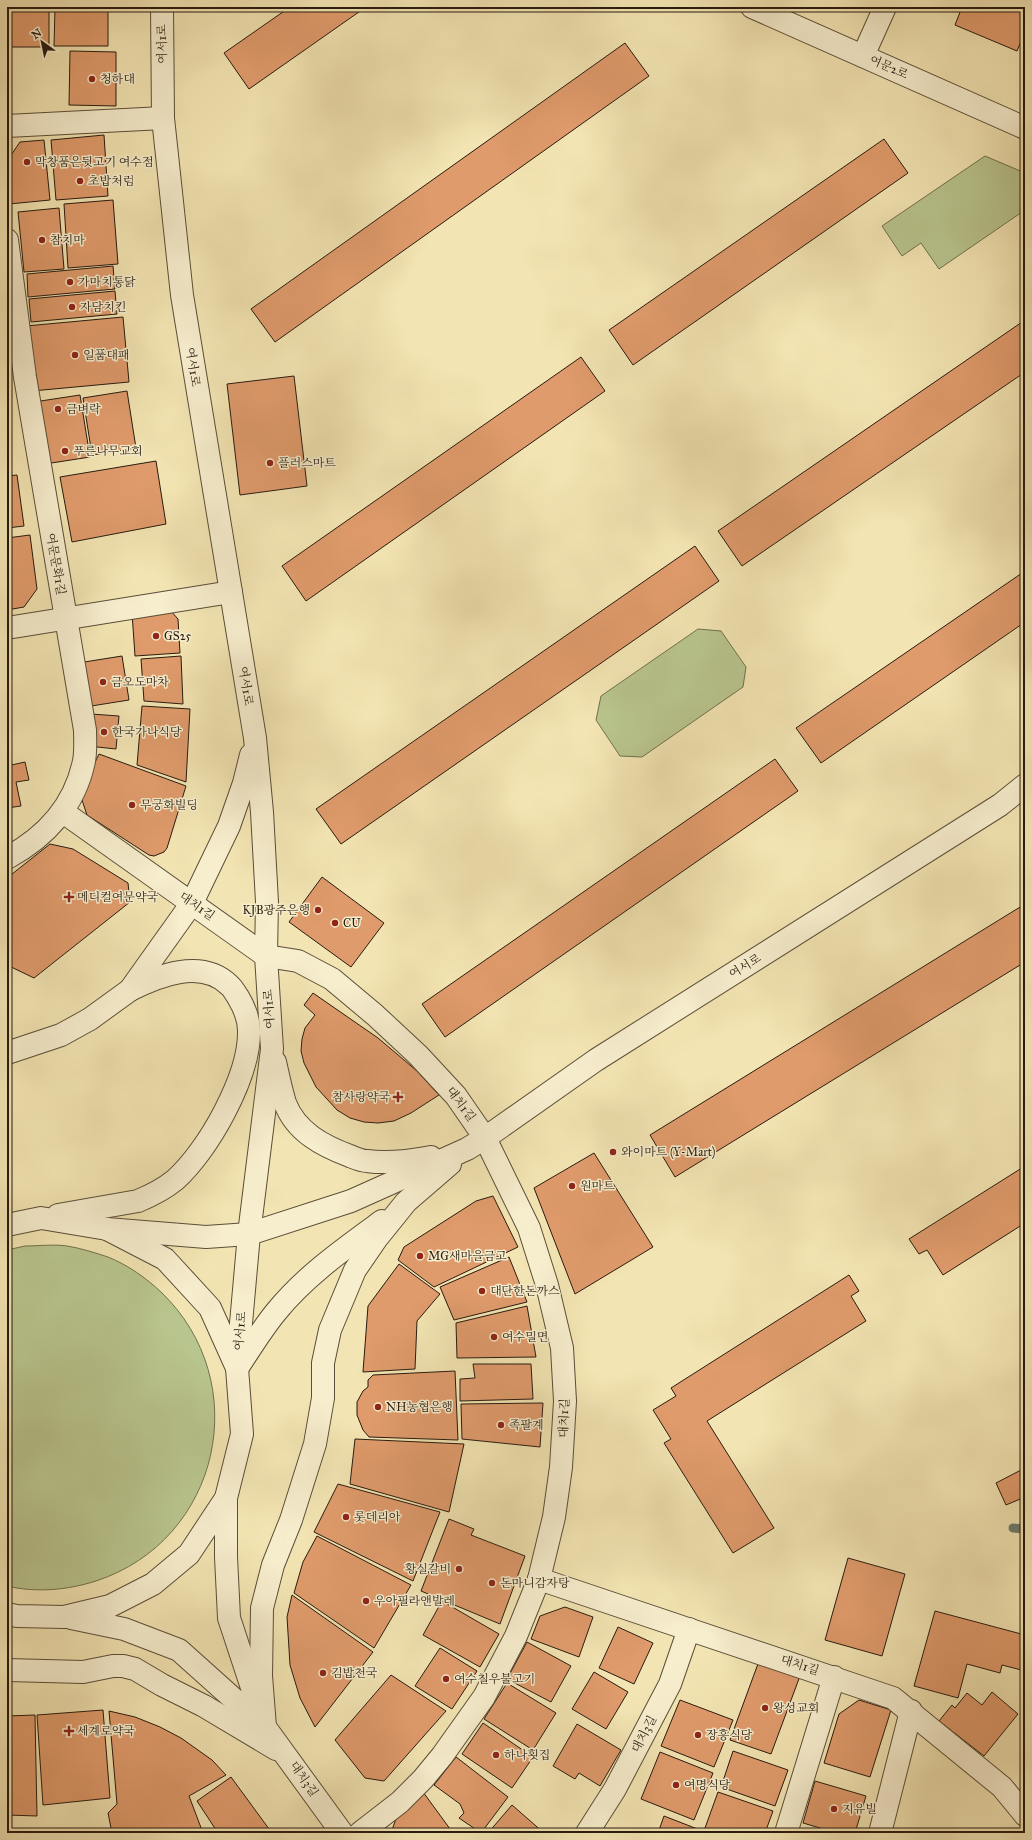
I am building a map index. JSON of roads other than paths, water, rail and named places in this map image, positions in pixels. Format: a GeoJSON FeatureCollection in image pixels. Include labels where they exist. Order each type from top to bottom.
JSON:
{"type":"FeatureCollection","features":[{"type":"Feature","properties":{"kind":"street","name":"여서1로"},"geometry":{"type":"LineString","coordinates":[[162,7],[163,118],[182,296],[255,738],[262,812],[267,902],[266,956],[272,1049],[249,1234],[237,1368]]}},
{"type":"Feature","properties":{"kind":"street"},"geometry":{"type":"LineString","coordinates":[[863,56],[885,7]]}},
{"type":"Feature","properties":{"kind":"street","name":"여문2로"},"geometry":{"type":"LineString","coordinates":[[762,9],[1025,128]]}},
{"type":"Feature","properties":{"kind":"street"},"geometry":{"type":"LineString","coordinates":[[7,126],[163,118]]}},
{"type":"Feature","properties":{"kind":"street","name":"여문문화1길"},"geometry":{"type":"LineString","coordinates":[[7,240],[25,377],[85,730],[84,759],[78,786],[63,812],[46,831],[21,850],[7,858]]}},
{"type":"Feature","properties":{"kind":"street"},"geometry":{"type":"LineString","coordinates":[[7,628],[231,592]]}},
{"type":"Feature","properties":{"kind":"street"},"geometry":{"type":"LineString","coordinates":[[130,990],[192,903],[238,805],[255,738]]}},
{"type":"Feature","properties":{"kind":"street","name":"여서로"},"geometry":{"type":"LineString","coordinates":[[476,1144],[596,1060],[1000,804],[1025,785]]}},
{"type":"Feature","properties":{"kind":"street","name":"대치1길"},"geometry":{"type":"LineString","coordinates":[[63,812],[266,956],[298,961],[332,979],[375,1015],[437,1074],[456,1096],[476,1144],[529,1228],[547,1285],[562,1348],[565,1402],[561,1467],[554,1518],[539,1579],[516,1636],[484,1697],[442,1756],[423,1779],[400,1802],[360,1833]]}},
{"type":"Feature","properties":{"kind":"street"},"geometry":{"type":"LineString","coordinates":[[7,1053],[61,1035],[90,1019],[130,990],[152,979],[174,973],[207,973],[230,985],[240,1001],[248,1020],[249,1032],[244,1065],[237,1086],[204,1147],[174,1181],[149,1197],[138,1201],[7,1225]]}},
{"type":"Feature","properties":{"kind":"street"},"geometry":{"type":"LineString","coordinates":[[272,1049],[286,1104],[298,1124],[314,1139],[327,1146],[365,1161],[386,1163],[410,1161],[476,1144]]}},
{"type":"Feature","properties":{"kind":"street"},"geometry":{"type":"LineString","coordinates":[[237,1368],[276,1312],[291,1296],[343,1250],[406,1202],[476,1144]]}},
{"type":"Feature","properties":{"kind":"street"},"geometry":{"type":"LineString","coordinates":[[7,1218],[41,1218],[106,1229],[206,1237],[249,1234],[351,1201],[476,1144]]}},
{"type":"Feature","properties":{"kind":"street"},"geometry":{"type":"LineString","coordinates":[[265,1727],[261,1676],[262,1608],[274,1565],[294,1513],[315,1444],[323,1398],[323,1363],[330,1330],[355,1270],[377,1238],[406,1202]]}},
{"type":"Feature","properties":{"kind":"street"},"geometry":{"type":"LineString","coordinates":[[106,1229],[165,1259],[210,1308],[237,1368],[242,1434],[226,1498],[226,1556],[229,1618],[265,1727]]}},
{"type":"Feature","properties":{"kind":"street"},"geometry":{"type":"LineString","coordinates":[[64,1617],[110,1606],[153,1584],[189,1554],[226,1498]]}},
{"type":"Feature","properties":{"kind":"street","name":"대치1길"},"geometry":{"type":"LineString","coordinates":[[539,1579],[834,1676],[893,1698],[911,1710],[1002,1787],[1025,1815]]}},
{"type":"Feature","properties":{"kind":"street"},"geometry":{"type":"LineString","coordinates":[[7,1614],[17,1616],[64,1617],[124,1629],[179,1650],[265,1727]]}},
{"type":"Feature","properties":{"kind":"street","name":"대치3길"},"geometry":{"type":"LineString","coordinates":[[587,1833],[615,1789],[667,1690],[689,1629]]}},
{"type":"Feature","properties":{"kind":"street"},"geometry":{"type":"LineString","coordinates":[[7,1670],[83,1672],[113,1666],[123,1666],[135,1669],[162,1685],[204,1706],[288,1756]]}},
{"type":"Feature","properties":{"kind":"street"},"geometry":{"type":"LineString","coordinates":[[786,1833],[834,1676]]}},
{"type":"Feature","properties":{"kind":"street"},"geometry":{"type":"LineString","coordinates":[[880,1833],[911,1710]]}},
{"type":"Feature","properties":{"kind":"street","name":"대치3길"},"geometry":{"type":"LineString","coordinates":[[265,1727],[288,1756],[342,1833]]}},
{"type":"Feature","properties":{"kind":"street"},"geometry":{"type":"LineString","coordinates":[[1002,1787],[1025,1794]]}},
{"type":"Feature","properties":{"kind":"waterway"},"geometry":{"type":"LineString","coordinates":[[1013,1528],[1025,1529]]}},
{"type":"Feature","properties":{"kind":"place","name":"청하대"},"geometry":{"type":"Point","coordinates":[92,79]}},
{"type":"Feature","properties":{"kind":"place","name":"막창품은뒷고기 여수점"},"geometry":{"type":"Point","coordinates":[27,162]}},
{"type":"Feature","properties":{"kind":"place","name":"초밥처럼"},"geometry":{"type":"Point","coordinates":[80,181]}},
{"type":"Feature","properties":{"kind":"place","name":"참치마"},"geometry":{"type":"Point","coordinates":[42,240]}},
{"type":"Feature","properties":{"kind":"place","name":"가마치통닭"},"geometry":{"type":"Point","coordinates":[70,282]}},
{"type":"Feature","properties":{"kind":"place","name":"자담치킨"},"geometry":{"type":"Point","coordinates":[72,307]}},
{"type":"Feature","properties":{"kind":"place","name":"일품대패"},"geometry":{"type":"Point","coordinates":[75,355]}},
{"type":"Feature","properties":{"kind":"place","name":"금벼락"},"geometry":{"type":"Point","coordinates":[58,409]}},
{"type":"Feature","properties":{"kind":"place","name":"푸른나무교회"},"geometry":{"type":"Point","coordinates":[65,451]}},
{"type":"Feature","properties":{"kind":"place","name":"플러스마트"},"geometry":{"type":"Point","coordinates":[270,463]}},
{"type":"Feature","properties":{"kind":"place","name":"GS25"},"geometry":{"type":"Point","coordinates":[156,636]}},
{"type":"Feature","properties":{"kind":"place","name":"금오도마차"},"geometry":{"type":"Point","coordinates":[103,682]}},
{"type":"Feature","properties":{"kind":"place","name":"한국가나식당"},"geometry":{"type":"Point","coordinates":[104,732]}},
{"type":"Feature","properties":{"kind":"place","name":"무궁화빌딩"},"geometry":{"type":"Point","coordinates":[132,805]}},
{"type":"Feature","properties":{"kind":"place","name":"메디컬여문약국"},"geometry":{"type":"Point","coordinates":[69,897]}},
{"type":"Feature","properties":{"kind":"place","name":"KJB광주은행"},"geometry":{"type":"Point","coordinates":[318,910]}},
{"type":"Feature","properties":{"kind":"place","name":"CU"},"geometry":{"type":"Point","coordinates":[335,923]}},
{"type":"Feature","properties":{"kind":"place","name":"참사랑약국"},"geometry":{"type":"Point","coordinates":[398,1097]}},
{"type":"Feature","properties":{"kind":"place","name":"와이마트 (Y-Mart)"},"geometry":{"type":"Point","coordinates":[613,1152]}},
{"type":"Feature","properties":{"kind":"place","name":"원마트"},"geometry":{"type":"Point","coordinates":[572,1186]}},
{"type":"Feature","properties":{"kind":"place","name":"MG새마을금고"},"geometry":{"type":"Point","coordinates":[420,1256]}},
{"type":"Feature","properties":{"kind":"place","name":"대단한돈까스"},"geometry":{"type":"Point","coordinates":[482,1291]}},
{"type":"Feature","properties":{"kind":"place","name":"여수밀면"},"geometry":{"type":"Point","coordinates":[494,1337]}},
{"type":"Feature","properties":{"kind":"place","name":"NH농협은행"},"geometry":{"type":"Point","coordinates":[378,1407]}},
{"type":"Feature","properties":{"kind":"place","name":"족팔계"},"geometry":{"type":"Point","coordinates":[501,1425]}},
{"type":"Feature","properties":{"kind":"place","name":"롯데리아"},"geometry":{"type":"Point","coordinates":[346,1517]}},
{"type":"Feature","properties":{"kind":"place","name":"황실갈비"},"geometry":{"type":"Point","coordinates":[459,1569]}},
{"type":"Feature","properties":{"kind":"place","name":"돈마니감자탕"},"geometry":{"type":"Point","coordinates":[492,1583]}},
{"type":"Feature","properties":{"kind":"place","name":"우아필라앤발레"},"geometry":{"type":"Point","coordinates":[366,1601]}},
{"type":"Feature","properties":{"kind":"place","name":"김밥천국"},"geometry":{"type":"Point","coordinates":[323,1673]}},
{"type":"Feature","properties":{"kind":"place","name":"여수칠우불고기"},"geometry":{"type":"Point","coordinates":[446,1679]}},
{"type":"Feature","properties":{"kind":"place","name":"왕성교회"},"geometry":{"type":"Point","coordinates":[765,1708]}},
{"type":"Feature","properties":{"kind":"place","name":"세계로약국"},"geometry":{"type":"Point","coordinates":[69,1731]}},
{"type":"Feature","properties":{"kind":"place","name":"장흥식당"},"geometry":{"type":"Point","coordinates":[698,1735]}},
{"type":"Feature","properties":{"kind":"place","name":"하나횟집"},"geometry":{"type":"Point","coordinates":[496,1755]}},
{"type":"Feature","properties":{"kind":"place","name":"여명식당"},"geometry":{"type":"Point","coordinates":[676,1785]}},
{"type":"Feature","properties":{"kind":"place","name":"지유빌"},"geometry":{"type":"Point","coordinates":[834,1809]}}]}
